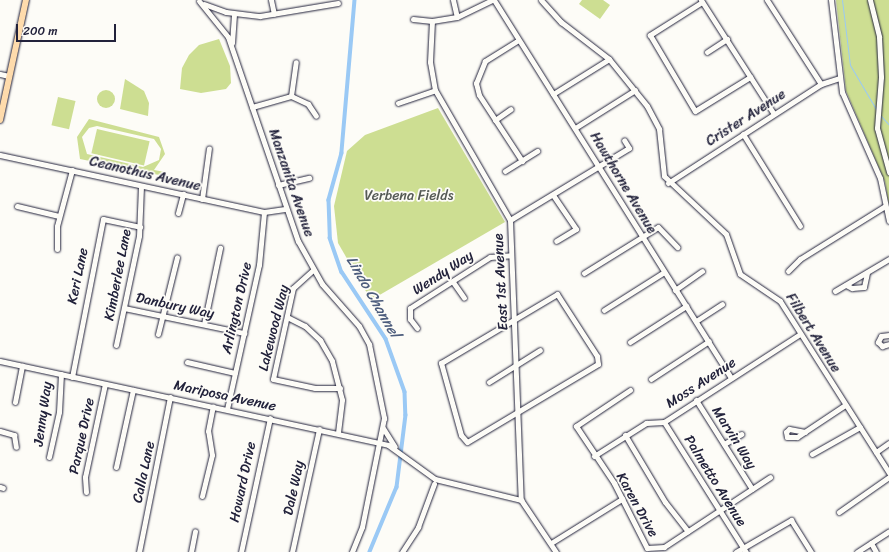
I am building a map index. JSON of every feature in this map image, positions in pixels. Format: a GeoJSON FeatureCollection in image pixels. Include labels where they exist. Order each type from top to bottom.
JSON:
{"type":"FeatureCollection","features":[{"type":"Feature","properties":{"kind":"main road"},"geometry":{"type":"LineString","coordinates":[[0,120],[26,0]]}},
{"type":"Feature","properties":{"kind":"street"},"geometry":{"type":"LineString","coordinates":[[271,0],[274,14]]}},
{"type":"Feature","properties":{"kind":"street"},"geometry":{"type":"LineString","coordinates":[[453,0],[457,17]]}},
{"type":"Feature","properties":{"kind":"street"},"geometry":{"type":"LineString","coordinates":[[413,19],[432,21],[457,17],[493,0]]}},
{"type":"Feature","properties":{"kind":"street","name":"Hawthorne Avenue"},"geometry":{"type":"LineString","coordinates":[[493,0],[517,41],[575,128],[731,378]]}},
{"type":"Feature","properties":{"kind":"street","name":"Filbert Avenue"},"geometry":{"type":"LineString","coordinates":[[541,0],[561,22],[609,59],[634,90],[657,122],[660,166],[668,182],[722,228],[737,270],[744,279],[776,296],[889,473]]}},
{"type":"Feature","properties":{"kind":"street"},"geometry":{"type":"LineString","coordinates":[[767,0],[821,84]]}},
{"type":"Feature","properties":{"kind":"street"},"geometry":{"type":"LineString","coordinates":[[831,0],[839,78],[880,178],[889,221]]}},
{"type":"Feature","properties":{"kind":"street"},"geometry":{"type":"LineString","coordinates":[[870,0],[879,37],[877,128],[889,172]]}},
{"type":"Feature","properties":{"kind":"street"},"geometry":{"type":"LineString","coordinates":[[198,1],[234,14],[274,14],[317,2],[338,3]]}},
{"type":"Feature","properties":{"kind":"street","name":"Manzanita Avenue"},"geometry":{"type":"LineString","coordinates":[[198,1],[223,28],[233,50],[285,209],[313,270],[369,344],[382,398],[383,427],[360,539],[352,552]]}},
{"type":"Feature","properties":{"kind":"street"},"geometry":{"type":"LineString","coordinates":[[750,77],[695,111],[650,35],[701,1],[727,39],[774,114]]}},
{"type":"Feature","properties":{"kind":"street"},"geometry":{"type":"LineString","coordinates":[[233,50],[234,14]]}},
{"type":"Feature","properties":{"kind":"street","name":"East 1st Avenue"},"geometry":{"type":"LineString","coordinates":[[432,21],[430,62],[435,90],[510,220],[517,364],[521,500]]}},
{"type":"Feature","properties":{"kind":"street"},"geometry":{"type":"LineString","coordinates":[[707,52],[727,39]]}},
{"type":"Feature","properties":{"kind":"street"},"geometry":{"type":"LineString","coordinates":[[517,41],[485,62],[476,77],[479,94],[522,161]]}},
{"type":"Feature","properties":{"kind":"street"},"geometry":{"type":"LineString","coordinates":[[553,94],[609,59]]}},
{"type":"Feature","properties":{"kind":"street"},"geometry":{"type":"LineString","coordinates":[[291,96],[296,62]]}},
{"type":"Feature","properties":{"kind":"street"},"geometry":{"type":"LineString","coordinates":[[0,74],[9,76]]}},
{"type":"Feature","properties":{"kind":"street","name":"Crister Avenue"},"geometry":{"type":"LineString","coordinates":[[668,182],[821,84],[839,78]]}},
{"type":"Feature","properties":{"kind":"street"},"geometry":{"type":"LineString","coordinates":[[398,103],[435,90]]}},
{"type":"Feature","properties":{"kind":"street"},"geometry":{"type":"LineString","coordinates":[[575,128],[634,90]]}},
{"type":"Feature","properties":{"kind":"street"},"geometry":{"type":"LineString","coordinates":[[252,108],[291,96],[308,104],[316,116]]}},
{"type":"Feature","properties":{"kind":"street"},"geometry":{"type":"LineString","coordinates":[[495,120],[511,109]]}},
{"type":"Feature","properties":{"kind":"street"},"geometry":{"type":"LineString","coordinates":[[744,134],[800,226]]}},
{"type":"Feature","properties":{"kind":"street"},"geometry":{"type":"LineString","coordinates":[[510,220],[629,148],[624,140]]}},
{"type":"Feature","properties":{"kind":"street"},"geometry":{"type":"LineString","coordinates":[[202,199],[209,148]]}},
{"type":"Feature","properties":{"kind":"street"},"geometry":{"type":"LineString","coordinates":[[506,171],[537,151]]}},
{"type":"Feature","properties":{"kind":"street","name":"Ceanothus Avenue"},"geometry":{"type":"LineString","coordinates":[[0,155],[264,212],[285,209]]}},
{"type":"Feature","properties":{"kind":"street"},"geometry":{"type":"LineString","coordinates":[[57,248],[59,216],[72,170]]}},
{"type":"Feature","properties":{"kind":"street"},"geometry":{"type":"LineString","coordinates":[[278,186],[309,178]]}},
{"type":"Feature","properties":{"kind":"street","name":"Kimberlee Lane"},"geometry":{"type":"LineString","coordinates":[[116,345],[140,227],[141,186]]}},
{"type":"Feature","properties":{"kind":"street"},"geometry":{"type":"LineString","coordinates":[[178,213],[183,194]]}},
{"type":"Feature","properties":{"kind":"street"},"geometry":{"type":"LineString","coordinates":[[553,195],[576,229],[556,241]]}},
{"type":"Feature","properties":{"kind":"street"},"geometry":{"type":"LineString","coordinates":[[17,206],[59,216]]}},
{"type":"Feature","properties":{"kind":"street"},"geometry":{"type":"LineString","coordinates":[[788,271],[800,259],[885,206]]}},
{"type":"Feature","properties":{"kind":"street","name":"Arlington Drive"},"geometry":{"type":"LineString","coordinates":[[227,409],[259,265],[264,212]]}},
{"type":"Feature","properties":{"kind":"street","name":"Keri Lane"},"geometry":{"type":"LineString","coordinates":[[72,377],[103,219],[140,227]]}},
{"type":"Feature","properties":{"kind":"street"},"geometry":{"type":"LineString","coordinates":[[584,273],[641,236],[658,227],[677,247]]}},
{"type":"Feature","properties":{"kind":"street"},"geometry":{"type":"LineString","coordinates":[[204,324],[220,248]]}},
{"type":"Feature","properties":{"kind":"street","name":"Wendy Way"},"geometry":{"type":"LineString","coordinates":[[417,328],[410,319],[410,308],[490,257],[512,255]]}},
{"type":"Feature","properties":{"kind":"street"},"geometry":{"type":"LineString","coordinates":[[158,334],[177,256]]}},
{"type":"Feature","properties":{"kind":"street"},"geometry":{"type":"LineString","coordinates":[[835,291],[889,259]]}},
{"type":"Feature","properties":{"kind":"street","name":"Lakewood Way"},"geometry":{"type":"LineString","coordinates":[[313,270],[293,288],[273,379],[315,388],[340,388]]}},
{"type":"Feature","properties":{"kind":"street"},"geometry":{"type":"LineString","coordinates":[[675,290],[702,271]]}},
{"type":"Feature","properties":{"kind":"street"},"geometry":{"type":"LineString","coordinates":[[604,310],[664,272]]}},
{"type":"Feature","properties":{"kind":"street"},"geometry":{"type":"LineString","coordinates":[[846,285],[852,288],[864,287],[867,273]]}},
{"type":"Feature","properties":{"kind":"street"},"geometry":{"type":"LineString","coordinates":[[453,282],[464,298]]}},
{"type":"Feature","properties":{"kind":"street"},"geometry":{"type":"LineString","coordinates":[[556,294],[598,360],[593,368],[518,414],[467,442],[461,436],[441,363],[556,294]]}},
{"type":"Feature","properties":{"kind":"street"},"geometry":{"type":"LineString","coordinates":[[696,321],[722,304]]}},
{"type":"Feature","properties":{"kind":"street"},"geometry":{"type":"LineString","coordinates":[[630,342],[686,306]]}},
{"type":"Feature","properties":{"kind":"street","name":"Danbury Way"},"geometry":{"type":"LineString","coordinates":[[124,308],[161,317],[204,324],[244,333]]}},
{"type":"Feature","properties":{"kind":"street"},"geometry":{"type":"LineString","coordinates":[[287,317],[305,326],[320,340],[332,361],[340,388],[343,411],[338,433]]}},
{"type":"Feature","properties":{"kind":"street","name":"Moss Avenue"},"geometry":{"type":"LineString","coordinates":[[594,456],[646,423],[664,422],[800,334]]}},
{"type":"Feature","properties":{"kind":"street"},"geometry":{"type":"LineString","coordinates":[[889,335],[881,336],[878,342],[882,346],[889,344]]}},
{"type":"Feature","properties":{"kind":"street"},"geometry":{"type":"LineString","coordinates":[[651,379],[709,341]]}},
{"type":"Feature","properties":{"kind":"street"},"geometry":{"type":"LineString","coordinates":[[489,382],[540,350]]}},
{"type":"Feature","properties":{"kind":"street","name":"Mariposa Avenue"},"geometry":{"type":"LineString","coordinates":[[0,361],[270,418],[395,447],[417,464],[435,482]]}},
{"type":"Feature","properties":{"kind":"street"},"geometry":{"type":"LineString","coordinates":[[187,362],[235,373]]}},
{"type":"Feature","properties":{"kind":"street","name":"Jenny Way"},"geometry":{"type":"LineString","coordinates":[[15,402],[22,366]]}},
{"type":"Feature","properties":{"kind":"street","name":"Jenny Way"},"geometry":{"type":"LineString","coordinates":[[49,458],[59,412],[61,374]]}},
{"type":"Feature","properties":{"kind":"street","name":"Parque Drive"},"geometry":{"type":"LineString","coordinates":[[86,492],[85,477],[104,384]]}},
{"type":"Feature","properties":{"kind":"street"},"geometry":{"type":"LineString","coordinates":[[116,467],[134,390]]}},
{"type":"Feature","properties":{"kind":"street","name":"Karen Drive"},"geometry":{"type":"LineString","coordinates":[[630,390],[576,426],[622,499],[647,548],[660,549],[770,476]]}},
{"type":"Feature","properties":{"kind":"street","name":"Calla Lane"},"geometry":{"type":"LineString","coordinates":[[139,552],[170,397]]}},
{"type":"Feature","properties":{"kind":"street","name":"Marvin Way"},"geometry":{"type":"LineString","coordinates":[[696,400],[752,489]]}},
{"type":"Feature","properties":{"kind":"street"},"geometry":{"type":"LineString","coordinates":[[805,432],[845,405]]}},
{"type":"Feature","properties":{"kind":"street"},"geometry":{"type":"LineString","coordinates":[[202,496],[212,455],[208,431],[212,406]]}},
{"type":"Feature","properties":{"kind":"street","name":"Howard Drive"},"geometry":{"type":"LineString","coordinates":[[241,552],[270,418]]}},
{"type":"Feature","properties":{"kind":"street","name":"Palmetto Avenue"},"geometry":{"type":"LineString","coordinates":[[664,422],[745,551]]}},
{"type":"Feature","properties":{"kind":"street"},"geometry":{"type":"LineString","coordinates":[[383,427],[395,447]]}},
{"type":"Feature","properties":{"kind":"street"},"geometry":{"type":"LineString","coordinates":[[812,454],[860,428]]}},
{"type":"Feature","properties":{"kind":"street","name":"Dale Way"},"geometry":{"type":"LineString","coordinates":[[292,552],[319,429]]}},
{"type":"Feature","properties":{"kind":"street"},"geometry":{"type":"LineString","coordinates":[[0,431],[14,435],[16,447]]}},
{"type":"Feature","properties":{"kind":"street"},"geometry":{"type":"LineString","coordinates":[[724,444],[741,434]]}},
{"type":"Feature","properties":{"kind":"street"},"geometry":{"type":"LineString","coordinates":[[625,435],[665,502],[688,531]]}},
{"type":"Feature","properties":{"kind":"street"},"geometry":{"type":"LineString","coordinates":[[876,452],[889,444]]}},
{"type":"Feature","properties":{"kind":"street"},"geometry":{"type":"LineString","coordinates":[[839,512],[889,477]]}},
{"type":"Feature","properties":{"kind":"street"},"geometry":{"type":"LineString","coordinates":[[402,552],[418,527],[435,482],[521,500],[556,552]]}},
{"type":"Feature","properties":{"kind":"street"},"geometry":{"type":"LineString","coordinates":[[551,543],[622,499]]}},
{"type":"Feature","properties":{"kind":"street"},"geometry":{"type":"LineString","coordinates":[[736,552],[745,551],[790,520],[811,552]]}},
{"type":"Feature","properties":{"kind":"street"},"geometry":{"type":"LineString","coordinates":[[191,552],[195,531]]}},
{"type":"Feature","properties":{"kind":"street"},"geometry":{"type":"LineString","coordinates":[[857,552],[889,531]]}},
{"type":"Feature","properties":{"kind":"street"},"geometry":{"type":"LineString","coordinates":[[871,543],[876,552]]}},
{"type":"Feature","properties":{"kind":"green space"},"geometry":{"type":"Polygon","coordinates":[[[582,0],[603,0],[610,5],[600,19],[579,4],[582,0]]]}},
{"type":"Feature","properties":{"kind":"green space"},"geometry":{"type":"Polygon","coordinates":[[[836,0],[889,0],[889,206],[885,182],[846,91],[836,0]]]}},
{"type":"Feature","properties":{"kind":"green space"},"geometry":{"type":"Polygon","coordinates":[[[219,39],[230,66],[231,83],[226,89],[201,93],[180,89],[182,68],[189,55],[199,45],[219,39]]]}},
{"type":"Feature","properties":{"kind":"green space"},"geometry":{"type":"Polygon","coordinates":[[[125,79],[144,91],[149,103],[148,116],[120,109],[125,79]]]}},
{"type":"Feature","properties":{"kind":"green space"},"geometry":{"type":"Polygon","coordinates":[[[106,90],[112,93],[115,99],[112,105],[106,108],[100,105],[97,99],[100,93],[106,90]]]}},
{"type":"Feature","properties":{"kind":"green space"},"geometry":{"type":"Polygon","coordinates":[[[58,97],[76,101],[69,129],[51,125],[58,97]]]}},
{"type":"Feature","properties":{"kind":"green space","name":"Verbena Fields"},"geometry":{"type":"Polygon","coordinates":[[[438,108],[505,222],[371,300],[338,243],[334,206],[347,151],[365,135],[438,108]]]}},
{"type":"Feature","properties":{"kind":"green space"},"geometry":{"type":"Polygon","coordinates":[[[89,119],[159,137],[165,154],[154,170],[165,172],[164,176],[80,159],[77,137],[89,119]],[[97,126],[89,128],[82,137],[87,154],[143,167],[159,160],[161,149],[154,139],[97,126]]]}},
{"type":"Feature","properties":{"kind":"green space"},"geometry":{"type":"Polygon","coordinates":[[[97,129],[150,141],[144,166],[91,153],[97,129]]]}},
{"type":"Feature","properties":{"kind":"waterway","name":"Lindo Channel"},"geometry":{"type":"LineString","coordinates":[[355,0],[342,153],[329,200],[330,238],[342,272],[386,339],[405,392],[406,415],[397,487],[370,552]]}},
{"type":"Feature","properties":{"kind":"waterway"},"geometry":{"type":"LineString","coordinates":[[842,0],[850,65],[876,109]]}},
{"type":"Feature","properties":{"kind":"waterway"},"geometry":{"type":"LineString","coordinates":[[881,116],[889,125]]}}]}
